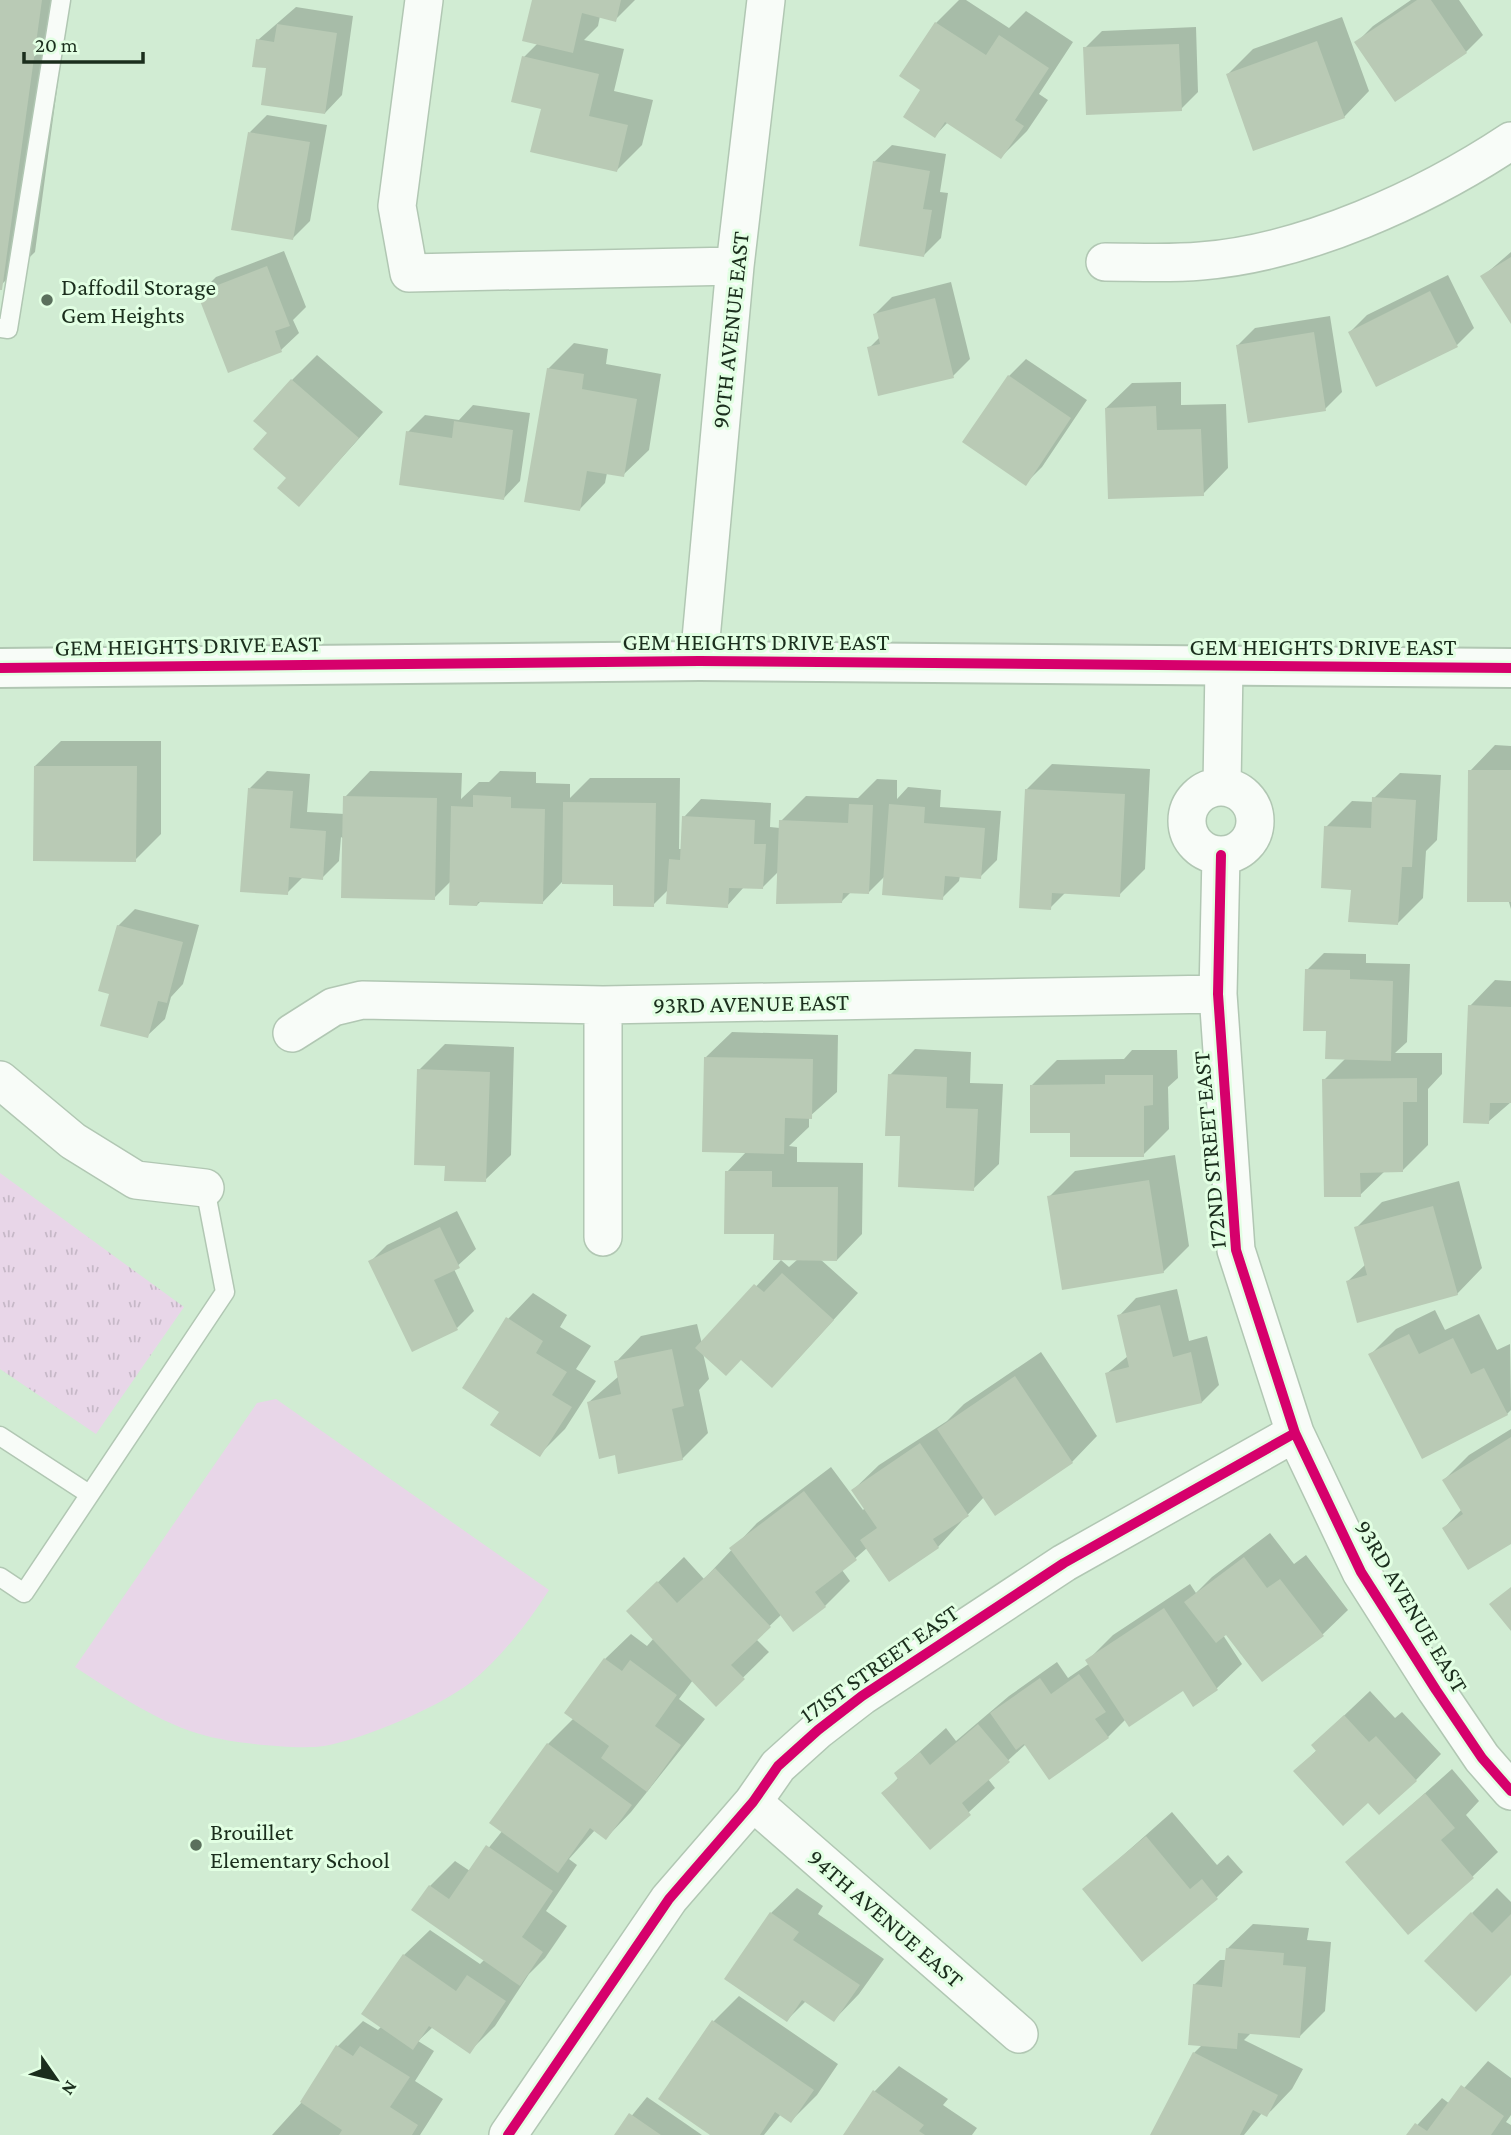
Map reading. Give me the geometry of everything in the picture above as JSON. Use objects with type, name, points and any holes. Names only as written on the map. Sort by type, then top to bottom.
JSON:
[{"type":"street","points":[[424,0],[397,206],[409,273],[735,266]]},
{"type":"street","name":"90TH AVENUE EAST","points":[[699,661],[735,266],[766,0]]},
{"type":"street","points":[[1105,262],[1202,261],[1284,245],[1369,218],[1458,175],[1511,141]]},
{"type":"street","name":"GEM HEIGHTS DRIVE EAST","points":[[0,668],[699,661],[1511,667]]},
{"type":"street","points":[[1222,787],[1224,666]]},
{"type":"street","points":[[1222,787],[1235,790],[1246,798],[1253,809],[1255,822],[1253,835],[1245,846],[1233,853],[1221,855],[1207,852],[1196,845],[1187,821],[1198,797],[1209,790],[1222,787]]},
{"type":"street","name":"172ND STREET EAST","points":[[1221,855],[1218,994],[1236,1250],[1294,1433]]},
{"type":"street","name":"93RD AVENUE EAST","points":[[292,1033],[333,1007],[362,1000],[603,1005],[1218,994]]},
{"type":"street","points":[[603,1005],[603,1237]]},
{"type":"street","points":[[0,1080],[73,1141],[136,1180],[205,1188]]},
{"type":"street","name":"93RD AVENUE EAST","points":[[1294,1433],[1362,1572],[1482,1758],[1511,1791]]},
{"type":"street","name":"171ST STREET EAST","points":[[508,2135],[669,1899],[753,1802],[778,1766],[818,1730],[862,1696],[1065,1563],[1294,1433]]},
{"type":"street","name":"94TH AVENUE EAST","points":[[753,1802],[1018,2034]]},
{"type":"lane","points":[[0,328],[8,329],[61,0]]},
{"type":"lane","points":[[0,1577],[24,1592],[225,1292],[205,1188]]},
{"type":"lane","points":[[0,1436],[89,1493]]},
{"type":"green space","points":[[0,1173],[184,1307],[96,1434],[0,1369]]},
{"type":"green space","points":[[276,1399],[549,1590],[492,1663],[456,1693],[400,1721],[359,1737],[324,1746],[248,1743],[189,1731],[138,1707],[75,1667],[257,1403]]},
{"type":"building","points":[[0,0],[42,0],[2,290],[0,290]]},
{"type":"building","points":[[532,0],[621,0],[616,22],[582,13],[573,53],[522,41]]},
{"type":"building","points":[[1417,0],[1431,0],[1467,53],[1395,102],[1354,42]]},
{"type":"building","points":[[935,22],[986,55],[999,35],[1049,68],[1015,120],[1024,126],[1001,159],[945,122],[935,138],[903,117],[920,90],[899,76]]},
{"type":"building","points":[[277,24],[337,33],[325,114],[261,105],[266,68],[252,67],[256,39],[274,42]]},
{"type":"building","points":[[1317,41],[1345,118],[1253,151],[1226,74]]},
{"type":"building","points":[[1179,44],[1182,111],[1086,115],[1083,47]]},
{"type":"building","points":[[522,56],[599,74],[589,116],[628,125],[617,172],[530,152],[541,109],[511,102]]},
{"type":"building","points":[[248,132],[310,142],[293,240],[231,230]]},
{"type":"building","points":[[873,161],[930,171],[923,209],[932,210],[924,257],[859,246]]},
{"type":"building","points":[[1511,257],[1511,324],[1480,276]]},
{"type":"building","points":[[267,266],[290,326],[275,331],[282,352],[228,373],[197,293]]},
{"type":"building","points":[[1430,291],[1458,347],[1376,387],[1348,332]]},
{"type":"building","points":[[935,298],[954,378],[878,396],[867,347],[880,344],[873,314]]},
{"type":"building","points":[[1314,332],[1326,411],[1248,423],[1236,345]]},
{"type":"building","points":[[547,368],[584,374],[582,389],[637,399],[624,477],[587,471],[580,511],[524,502]]},
{"type":"building","points":[[1008,375],[1071,418],[1026,486],[962,442]]},
{"type":"building","points":[[291,379],[359,438],[299,507],[277,488],[286,478],[253,449],[267,433],[253,421]]},
{"type":"building","points":[[1156,406],[1157,430],[1201,429],[1204,496],[1108,499],[1105,408]]},
{"type":"building","points":[[454,421],[513,430],[504,500],[399,485],[406,431],[452,438]]},
{"type":"building","points":[[34,766],[137,766],[136,862],[33,861]]},
{"type":"building","points":[[1468,770],[1511,770],[1511,902],[1467,902]]},
{"type":"building","points":[[248,788],[293,791],[290,828],[326,831],[323,880],[289,877],[288,895],[240,892]]},
{"type":"building","points":[[1025,789],[1125,794],[1120,897],[1052,893],[1051,910],[1019,908]]},
{"type":"building","points":[[473,795],[511,797],[511,808],[545,809],[543,904],[478,902],[477,906],[449,905],[451,806],[473,807]]},
{"type":"building","points":[[343,796],[437,798],[435,900],[341,898]]},
{"type":"building","points":[[1372,797],[1416,800],[1412,867],[1402,867],[1398,925],[1348,922],[1351,890],[1321,888],[1324,826],[1371,828]]},
{"type":"building","points":[[563,802],[656,803],[654,907],[613,906],[613,885],[562,884]]},
{"type":"building","points":[[849,804],[873,805],[869,894],[843,893],[842,903],[776,904],[779,820],[848,823]]},
{"type":"building","points":[[889,804],[925,807],[924,823],[985,828],[981,879],[945,876],[943,900],[882,895]]},
{"type":"building","points":[[682,816],[755,820],[754,844],[766,844],[763,889],[729,888],[728,908],[666,904],[669,859],[680,860]]},
{"type":"building","points":[[117,925],[183,942],[167,1003],[158,1001],[148,1038],[100,1026],[109,994],[98,991]]},
{"type":"building","points":[[1305,969],[1350,970],[1350,979],[1393,981],[1391,1061],[1325,1059],[1326,1031],[1303,1031]]},
{"type":"building","points":[[1468,1005],[1511,1007],[1511,1103],[1490,1103],[1489,1124],[1463,1123]]},
{"type":"building","points":[[704,1057],[813,1059],[812,1119],[785,1118],[784,1154],[702,1152]]},
{"type":"building","points":[[417,1069],[490,1072],[486,1182],[444,1181],[445,1166],[414,1165]]},
{"type":"building","points":[[888,1074],[947,1077],[946,1108],[978,1109],[974,1191],[898,1187],[900,1136],[885,1136]]},
{"type":"building","points":[[1105,1075],[1153,1075],[1153,1105],[1144,1106],[1144,1157],[1070,1157],[1070,1133],[1030,1133],[1030,1085],[1105,1084]]},
{"type":"building","points":[[1417,1078],[1417,1102],[1403,1102],[1403,1172],[1360,1173],[1361,1197],[1324,1197],[1322,1079]]},
{"type":"building","points":[[725,1171],[772,1171],[772,1187],[838,1187],[837,1261],[773,1260],[774,1234],[724,1234]]},
{"type":"building","points":[[1149,1180],[1164,1273],[1062,1290],[1047,1196]]},
{"type":"building","points":[[1433,1206],[1458,1295],[1357,1323],[1346,1281],[1367,1275],[1354,1227]]},
{"type":"building","points":[[440,1227],[460,1268],[434,1280],[458,1330],[412,1352],[368,1261]]},
{"type":"building","points":[[782,1273],[834,1320],[772,1388],[741,1360],[726,1376],[695,1348],[754,1284],[764,1292]]},
{"type":"building","points":[[1160,1305],[1173,1357],[1191,1352],[1202,1403],[1116,1423],[1105,1373],[1129,1367],[1117,1315]]},
{"type":"building","points":[[506,1317],[543,1341],[536,1353],[567,1372],[552,1395],[572,1407],[540,1457],[490,1425],[499,1412],[462,1388]]},
{"type":"building","points":[[1409,1334],[1419,1354],[1453,1338],[1471,1374],[1484,1368],[1508,1415],[1422,1459],[1368,1354]]},
{"type":"building","points":[[672,1349],[684,1406],[672,1409],[683,1460],[618,1474],[615,1455],[599,1459],[587,1402],[621,1394],[614,1361]]},
{"type":"building","points":[[1015,1376],[1073,1463],[995,1516],[937,1429]]},
{"type":"building","points":[[1511,1437],[1511,1544],[1468,1570],[1442,1528],[1463,1514],[1442,1480]]},
{"type":"building","points":[[920,1443],[969,1516],[933,1539],[939,1548],[889,1582],[860,1540],[877,1528],[851,1490]]},
{"type":"building","points":[[804,1491],[857,1560],[815,1592],[826,1607],[793,1632],[729,1548]]},
{"type":"building","points":[[1244,1557],[1267,1588],[1280,1579],[1324,1636],[1262,1682],[1226,1635],[1216,1643],[1184,1602]]},
{"type":"building","points":[[715,1568],[771,1627],[731,1665],[745,1679],[716,1707],[626,1611],[657,1581],[677,1603]]},
{"type":"building","points":[[1511,1587],[1511,1631],[1489,1604]]},
{"type":"building","points":[[1164,1608],[1218,1690],[1193,1707],[1183,1691],[1129,1727],[1085,1660]]},
{"type":"building","points":[[604,1658],[622,1671],[630,1660],[677,1695],[655,1726],[681,1745],[647,1792],[601,1758],[609,1746],[564,1713]]},
{"type":"building","points":[[1079,1674],[1106,1712],[1095,1719],[1109,1738],[1049,1780],[1024,1744],[1016,1750],[990,1713],[1040,1678],[1051,1694]]},
{"type":"building","points":[[1344,1715],[1369,1742],[1376,1736],[1417,1781],[1379,1815],[1368,1803],[1343,1826],[1293,1771],[1316,1751],[1311,1745]]},
{"type":"building","points":[[978,1724],[1010,1762],[962,1803],[971,1815],[930,1850],[881,1793],[898,1779],[894,1773],[920,1752],[930,1765]]},
{"type":"building","points":[[547,1743],[632,1805],[606,1840],[590,1828],[558,1873],[489,1823]]},
{"type":"building","points":[[1425,1793],[1455,1828],[1441,1840],[1474,1878],[1408,1935],[1345,1862]]},
{"type":"building","points":[[1146,1836],[1190,1889],[1202,1879],[1218,1899],[1142,1962],[1082,1889]]},
{"type":"building","points":[[486,1845],[553,1891],[522,1937],[543,1952],[520,1986],[411,1910],[429,1885],[449,1899]]},
{"type":"building","points":[[770,1912],[799,1932],[793,1940],[860,1985],[834,2022],[802,2000],[787,2022],[724,1979]]},
{"type":"building","points":[[1471,1912],[1492,1933],[1511,1914],[1511,1975],[1476,2012],[1424,1961]]},
{"type":"building","points":[[1226,1948],[1284,1953],[1283,1965],[1306,1967],[1300,2038],[1238,2033],[1237,2049],[1188,2045],[1193,1984],[1222,1987]]},
{"type":"building","points":[[403,1954],[456,1991],[467,1975],[506,2001],[470,2054],[429,2026],[413,2050],[361,2014]]},
{"type":"building","points":[[712,2020],[814,2090],[791,2123],[775,2112],[760,2135],[710,2135],[658,2099]]},
{"type":"building","points":[[336,2045],[353,2056],[360,2046],[410,2077],[390,2107],[418,2125],[412,2135],[339,2135],[342,2130],[300,2102]]},
{"type":"building","points":[[1193,2052],[1278,2095],[1267,2117],[1253,2110],[1240,2135],[1150,2135]]},
{"type":"building","points":[[1461,2085],[1504,2116],[1491,2135],[1406,2135],[1415,2123],[1427,2131]]},
{"type":"building","points":[[873,2090],[924,2125],[919,2131],[925,2135],[843,2135]]},
{"type":"building","points":[[629,2113],[661,2135],[614,2135]]},
{"type":"cycle path","points":[[0,668],[699,661],[1511,668]]},
{"type":"cycle path","points":[[1221,855],[1218,994],[1236,1250],[1295,1433],[1361,1572],[1482,1758],[1511,1791]]},
{"type":"cycle path","points":[[508,2135],[669,1899],[753,1802],[778,1766],[818,1730],[862,1696],[1064,1563],[1295,1433]]},
{"type":"place","name":"Daffodil Storage Gem Heights","points":[[47,300]]},
{"type":"place","name":"Brouillet Elementary School","points":[[196,1845]]}]
